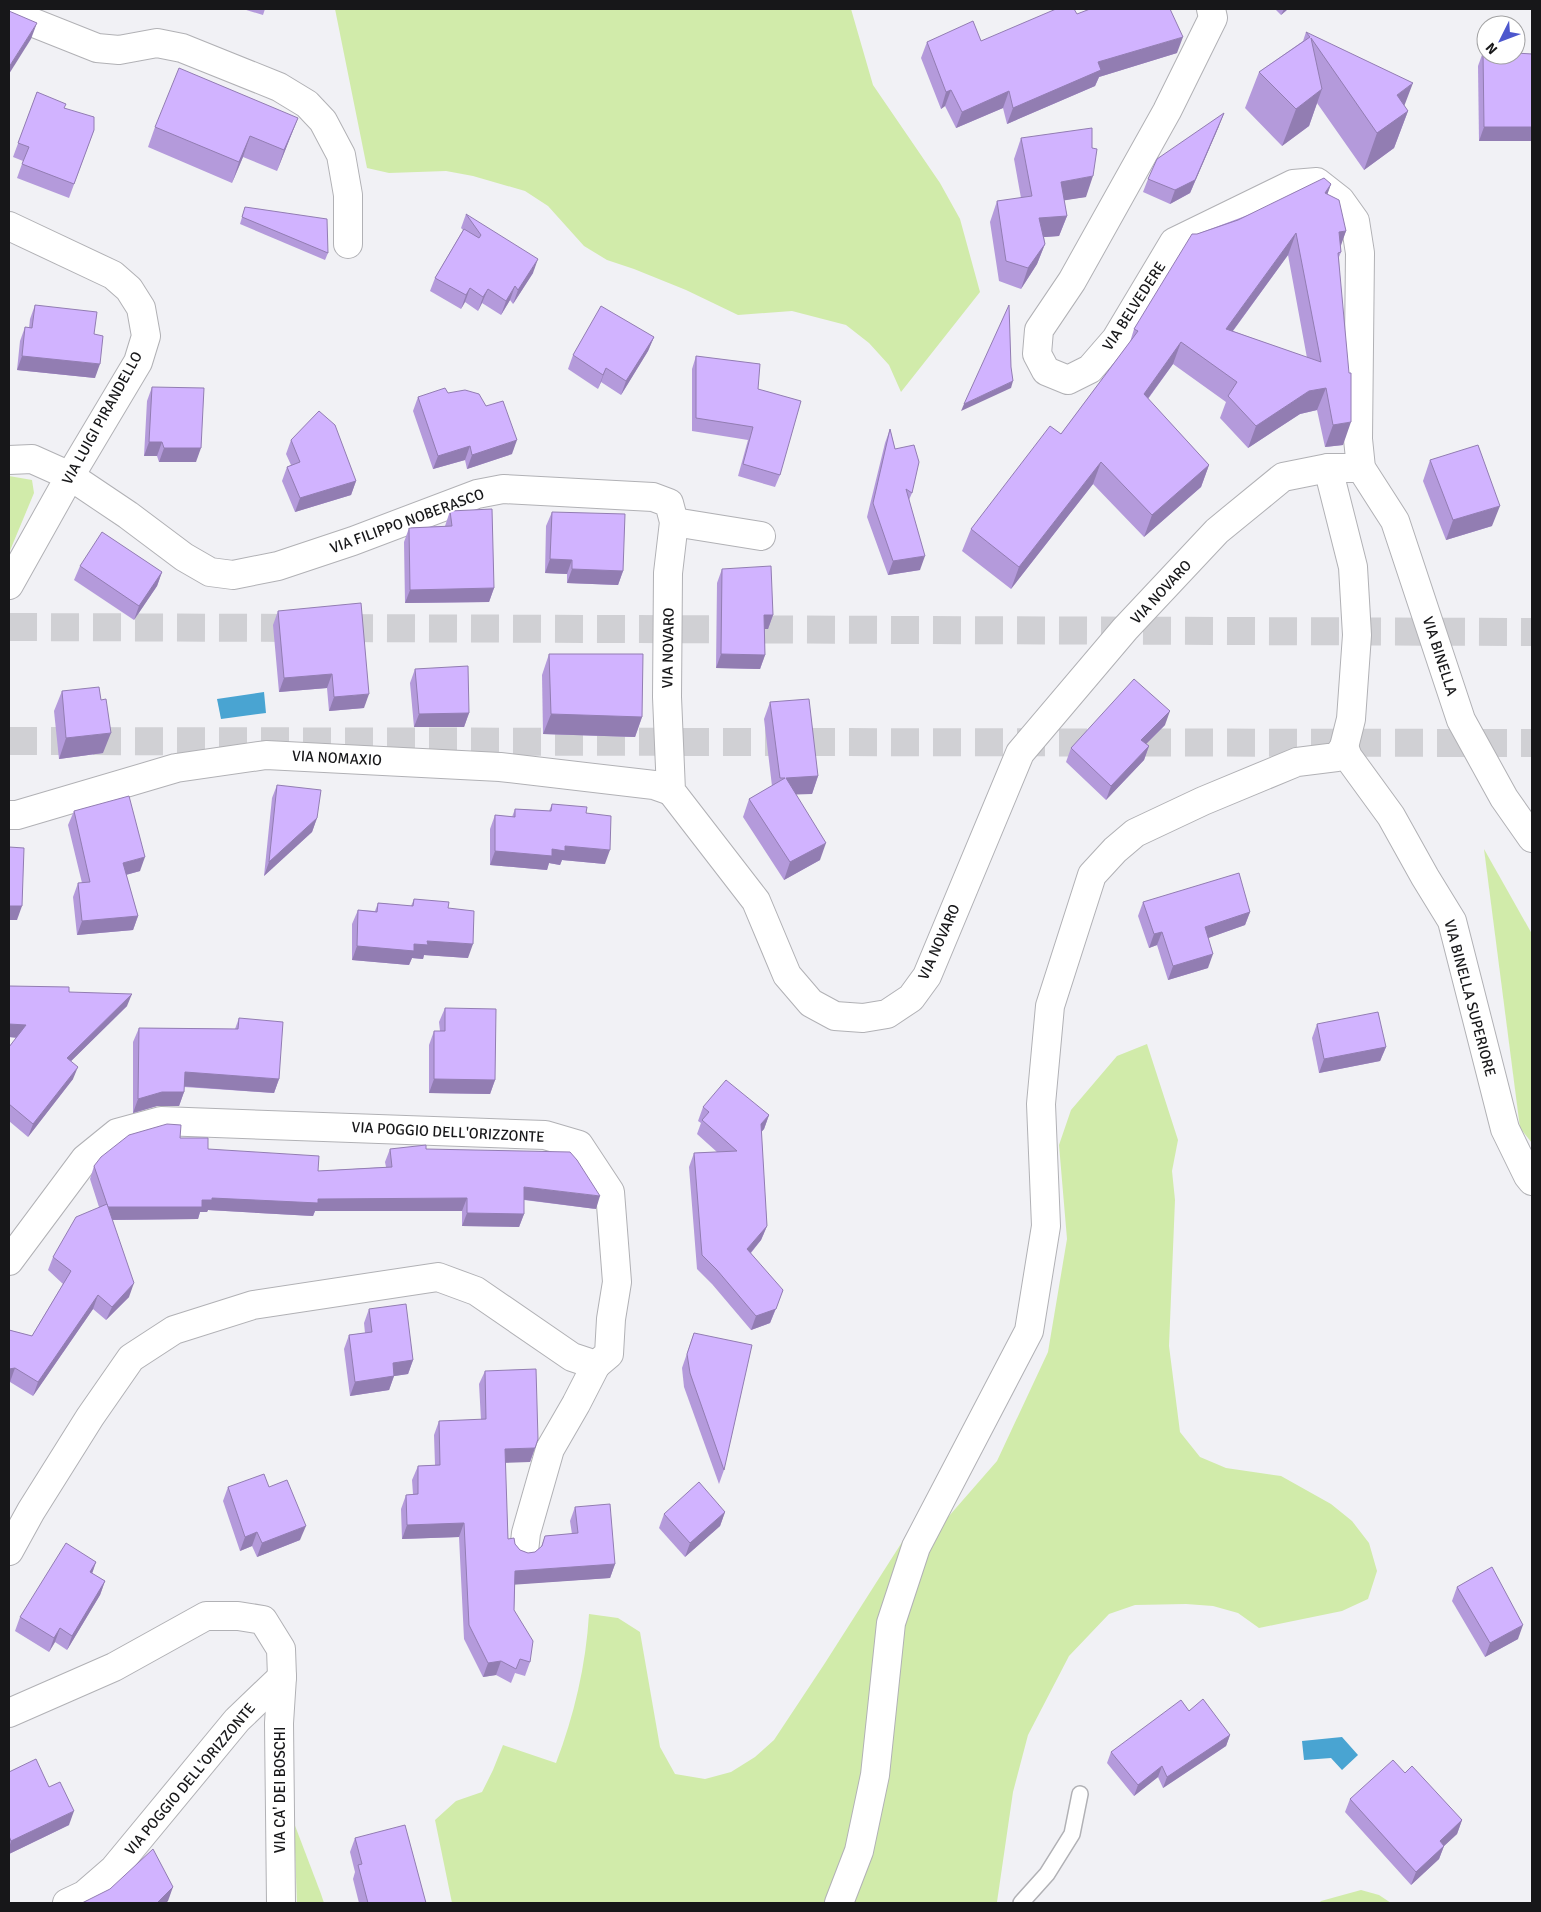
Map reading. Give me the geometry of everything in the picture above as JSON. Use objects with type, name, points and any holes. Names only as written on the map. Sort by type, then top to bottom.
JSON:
[{"type":"street","name":"VIA BELVEDERE","points":[[1211,9],[1213,18],[1167,111],[1072,282],[1039,330],[1037,354],[1046,371],[1068,380],[1090,369],[1116,339],[1174,242],[1293,184],[1317,182],[1340,200],[1355,221],[1360,253],[1358,439],[1361,468]]},
{"type":"street","points":[[9,13],[97,48],[118,50],[156,43],[182,48],[279,87],[307,104],[323,121],[341,155],[348,196],[348,244]]},
{"type":"street","name":"VIA LUIGI PIRANDELLO","points":[[9,226],[113,275],[129,289],[141,308],[146,336],[138,362],[70,476],[9,585]]},
{"type":"street","points":[[9,460],[32,459],[70,476]]},
{"type":"street","name":"VIA NOVARO","points":[[674,522],[668,573],[667,697],[671,791],[756,901],[787,976],[811,1003],[835,1016],[862,1018],[887,1014],[911,998],[927,976],[1020,753],[1125,629],[1217,531],[1283,477],[1328,468],[1361,468]]},
{"type":"street","points":[[839,1903],[859,1851],[875,1775],[891,1623],[916,1547],[1029,1331],[1046,1226],[1041,1104],[1050,1006],[1092,875],[1115,850],[1136,833],[1203,801],[1296,762],[1337,757],[1344,747],[1351,719],[1357,635],[1353,567],[1328,468]]},
{"type":"street","name":"VIA BINELLA","points":[[1361,468],[1395,521],[1461,720],[1504,798],[1532,838]]},
{"type":"street","name":"VIA FILIPPO NOBERASCO","points":[[70,476],[184,557],[210,572],[233,575],[278,566],[352,541],[477,494],[503,489],[653,497],[669,504],[674,522]]},
{"type":"street","points":[[674,522],[761,536]]},
{"type":"street","name":"VIA BINELLA SUPERIORE","points":[[1344,747],[1348,757],[1391,816],[1425,878],[1452,921],[1504,1128],[1532,1181]]},
{"type":"street","name":"VIA NOMAXIO","points":[[9,815],[17,815],[176,768],[266,754],[500,767],[654,785],[671,791]]},
{"type":"street","name":"VIA POGGIO DELL'ORIZZONTE","points":[[9,1261],[85,1159],[117,1133],[161,1121],[545,1135],[579,1145],[610,1192],[617,1282],[611,1319],[609,1354],[596,1364],[550,1449],[526,1533],[524,1551]]},
{"type":"street","points":[[9,1551],[31,1511],[90,1417],[131,1358],[174,1330],[253,1305],[438,1277],[476,1291],[572,1357],[596,1364]]},
{"type":"street","points":[[9,1713],[114,1667],[206,1616],[238,1616],[263,1620],[281,1649],[282,1677]]},
{"type":"street","name":"VIA POGGIO DELL'ORIZZONTE","points":[[67,1903],[84,1895],[114,1869],[236,1720],[282,1677]]},
{"type":"street","name":"VIA CA' DEI BOSCHI","points":[[281,1903],[279,1723],[282,1677]]},
{"type":"lane","points":[[1021,1903],[1048,1874],[1072,1834],[1080,1794]]},
{"type":"green space","points":[[335,9],[851,9],[873,85],[940,183],[960,219],[980,292],[901,392],[889,365],[869,343],[846,325],[792,311],[738,315],[686,290],[607,260],[584,246],[548,206],[525,191],[473,176],[446,171],[389,173],[367,168]]},
{"type":"green space","points":[[9,476],[32,480],[34,493],[9,553]]},
{"type":"green space","points":[[1484,849],[1532,934],[1532,1143],[1520,1128]]},
{"type":"green space","points":[[1147,1044],[1178,1140],[1172,1171],[1175,1200],[1169,1346],[1180,1432],[1200,1457],[1226,1468],[1281,1476],[1331,1504],[1352,1521],[1369,1543],[1377,1571],[1368,1599],[1342,1611],[1259,1628],[1238,1613],[1213,1606],[1186,1604],[1135,1605],[1109,1614],[1069,1656],[1028,1735],[1013,1792],[997,1902],[995,1903],[452,1903],[435,1820],[456,1801],[482,1792],[503,1745],[556,1763],[578,1690],[589,1614],[618,1618],[640,1632],[660,1747],[675,1774],[705,1779],[731,1772],[755,1757],[774,1740],[904,1539],[924,1521],[949,1516],[997,1461],[1048,1352],[1067,1239],[1059,1145],[1071,1110],[1117,1056]]},
{"type":"green space","points":[[294,1823],[321,1894],[324,1903],[297,1903]]},
{"type":"green space","points":[[1361,1890],[1379,1895],[1391,1903],[1319,1903],[1321,1901]]},
{"type":"water","points":[[264,692],[266,713],[221,719],[217,699]]},
{"type":"water","points":[[1342,1737],[1358,1755],[1342,1770],[1331,1758],[1304,1760],[1302,1741]]},
{"type":"building","points":[[1056,9],[1074,9],[1077,14],[1090,9],[1170,9],[1183,37],[1098,62],[1101,70],[1013,108],[1009,91],[962,112],[951,90],[946,92],[927,42],[973,21],[981,41]]},
{"type":"building","points":[[9,11],[37,23],[9,67]]},
{"type":"building","points":[[1306,32],[1413,83],[1397,95],[1408,111],[1377,133],[1311,38],[1322,89],[1296,109],[1259,72],[1310,37]]},
{"type":"building","points":[[1526,54],[1532,54],[1532,127],[1484,127],[1483,65],[1526,65]]},
{"type":"building","points":[[179,68],[298,118],[284,150],[250,136],[239,162],[155,127]]},
{"type":"building","points":[[37,92],[66,104],[64,108],[94,117],[94,130],[74,184],[22,164],[29,147],[18,143]]},
{"type":"building","points":[[1224,113],[1195,180],[1175,190],[1148,179],[1157,159]]},
{"type":"building","points":[[1092,128],[1092,148],[1097,149],[1093,176],[1061,182],[1067,216],[1039,218],[1045,244],[1028,268],[1006,261],[997,201],[1032,196],[1021,138]]},
{"type":"building","points":[[1324,178],[1331,184],[1325,193],[1339,200],[1346,231],[1339,232],[1341,252],[1338,253],[1349,373],[1351,373],[1351,422],[1333,425],[1326,388],[1309,391],[1256,426],[1228,396],[1237,382],[1181,342],[1144,394],[1209,465],[1152,515],[1101,462],[1019,567],[971,529],[1050,426],[1061,434],[1138,331],[1134,329],[1192,234],[1238,220]],"holes":[[[1296,233],[1321,362],[1226,329]]]},
{"type":"building","points":[[245,207],[327,219],[328,253],[242,217]]},
{"type":"building","points":[[466,214],[538,259],[518,290],[515,286],[506,301],[488,289],[483,297],[470,288],[466,295],[435,278],[464,229],[479,238],[481,235]]},
{"type":"building","points":[[35,305],[97,312],[94,334],[103,336],[100,364],[22,356],[25,327],[32,328]]},
{"type":"building","points":[[1009,305],[1013,381],[964,404]]},
{"type":"building","points":[[601,306],[654,337],[626,381],[606,368],[603,375],[573,355]]},
{"type":"building","points":[[696,356],[760,364],[758,389],[801,401],[780,475],[743,464],[753,427],[696,418]]},
{"type":"building","points":[[152,387],[204,388],[201,448],[164,448],[162,442],[149,442]]},
{"type":"building","points":[[445,388],[448,393],[465,390],[479,394],[486,406],[503,401],[517,440],[472,455],[470,446],[438,456],[418,397]]},
{"type":"building","points":[[319,411],[335,425],[356,481],[300,498],[287,467],[300,462],[291,440]]},
{"type":"building","points":[[890,429],[895,449],[914,445],[919,462],[912,493],[906,489],[925,556],[893,561],[873,503]]},
{"type":"building","points":[[1478,445],[1500,506],[1453,520],[1430,460]]},
{"type":"building","points":[[492,509],[494,588],[410,590],[409,528],[452,526],[450,511]]},
{"type":"building","points":[[552,512],[625,514],[623,571],[572,569],[572,560],[550,559]]},
{"type":"building","points":[[102,532],[162,572],[139,606],[80,566]]},
{"type":"building","points":[[771,566],[773,615],[764,615],[765,655],[721,654],[722,569]]},
{"type":"building","points":[[361,603],[369,694],[334,697],[332,674],[284,678],[278,611]]},
{"type":"building","points":[[549,654],[643,654],[642,717],[551,714]]},
{"type":"building","points":[[468,666],[469,713],[419,714],[415,669]]},
{"type":"building","points":[[1134,679],[1170,711],[1141,740],[1149,746],[1111,786],[1071,748]]},
{"type":"building","points":[[99,687],[101,700],[106,699],[111,733],[66,738],[62,691]]},
{"type":"building","points":[[809,699],[818,776],[786,778],[826,843],[790,862],[749,799],[785,778],[780,778],[770,702]]},
{"type":"building","points":[[277,785],[321,790],[317,818],[269,862]]},
{"type":"building","points":[[129,796],[145,857],[123,863],[138,916],[82,921],[78,883],[90,882],[74,811]]},
{"type":"building","points":[[552,804],[587,807],[586,813],[611,816],[610,850],[565,846],[565,851],[552,849],[552,856],[495,851],[495,815],[515,817],[515,809],[551,811]]},
{"type":"building","points":[[9,847],[24,848],[22,906],[9,906]]},
{"type":"building","points":[[1239,873],[1250,912],[1205,927],[1213,954],[1173,966],[1162,932],[1154,934],[1143,902]]},
{"type":"building","points":[[414,899],[449,902],[448,908],[474,911],[473,944],[427,941],[428,945],[414,944],[414,951],[357,946],[358,910],[377,912],[378,903],[413,906]]},
{"type":"building","points":[[9,986],[69,987],[69,992],[132,994],[67,1058],[78,1067],[33,1124],[9,1104],[9,1047],[26,1025],[9,1024]]},
{"type":"building","points":[[445,1008],[496,1009],[495,1080],[434,1079],[434,1031],[445,1031]]},
{"type":"building","points":[[1378,1012],[1386,1047],[1324,1059],[1317,1024]]},
{"type":"building","points":[[239,1018],[283,1022],[279,1079],[185,1072],[184,1092],[162,1092],[138,1099],[139,1028],[238,1029]]},
{"type":"building","points":[[726,1080],[769,1115],[761,1124],[767,1226],[747,1249],[783,1290],[776,1309],[756,1316],[702,1255],[694,1153],[737,1151],[702,1120],[709,1112],[703,1107]]},
{"type":"building","points":[[167,1124],[181,1125],[180,1138],[208,1138],[208,1149],[319,1156],[318,1171],[392,1167],[390,1149],[426,1145],[426,1149],[570,1152],[600,1196],[524,1187],[524,1214],[467,1213],[467,1198],[318,1199],[318,1203],[212,1198],[212,1200],[202,1200],[202,1207],[108,1207],[94,1166],[101,1157],[129,1135]]},
{"type":"building","points":[[107,1204],[134,1283],[112,1307],[98,1295],[38,1382],[15,1368],[9,1369],[9,1330],[32,1336],[71,1271],[53,1257],[76,1217]]},
{"type":"building","points":[[406,1304],[413,1360],[393,1363],[394,1376],[355,1382],[349,1335],[372,1332],[369,1309]]},
{"type":"building","points":[[694,1333],[752,1345],[724,1470],[690,1373],[687,1354]]},
{"type":"building","points":[[536,1369],[538,1439],[535,1448],[505,1449],[508,1539],[514,1538],[515,1544],[520,1550],[528,1553],[535,1552],[542,1546],[545,1536],[578,1533],[575,1507],[610,1504],[615,1564],[515,1571],[514,1610],[533,1641],[530,1662],[520,1659],[516,1669],[501,1661],[488,1663],[469,1625],[464,1523],[407,1525],[406,1495],[418,1494],[418,1466],[440,1465],[439,1421],[486,1419],[485,1371]]},
{"type":"building","points":[[264,1474],[269,1487],[287,1480],[306,1526],[262,1543],[257,1532],[245,1537],[228,1487]]},
{"type":"building","points":[[699,1482],[725,1512],[690,1543],[664,1514]]},
{"type":"building","points":[[66,1543],[96,1562],[90,1572],[105,1581],[72,1636],[60,1628],[54,1638],[20,1617]]},
{"type":"building","points":[[1492,1567],[1523,1625],[1490,1643],[1457,1587]]},
{"type":"building","points":[[1203,1699],[1230,1735],[1167,1777],[1162,1766],[1138,1785],[1111,1752],[1181,1700],[1189,1711]]},
{"type":"building","points":[[36,1759],[49,1787],[60,1782],[74,1811],[11,1841],[9,1836],[9,1772]]},
{"type":"building","points":[[1393,1760],[1405,1773],[1412,1766],[1462,1820],[1440,1841],[1444,1846],[1416,1872],[1350,1799]]},
{"type":"building","points":[[405,1825],[426,1903],[368,1903],[358,1865],[362,1864],[355,1838]]},
{"type":"building","points":[[153,1849],[173,1887],[157,1903],[82,1903],[110,1889]]},
{"type":"tunnel","points":[[9,627],[1532,632]]},
{"type":"tunnel","points":[[9,741],[1532,743]]}]
